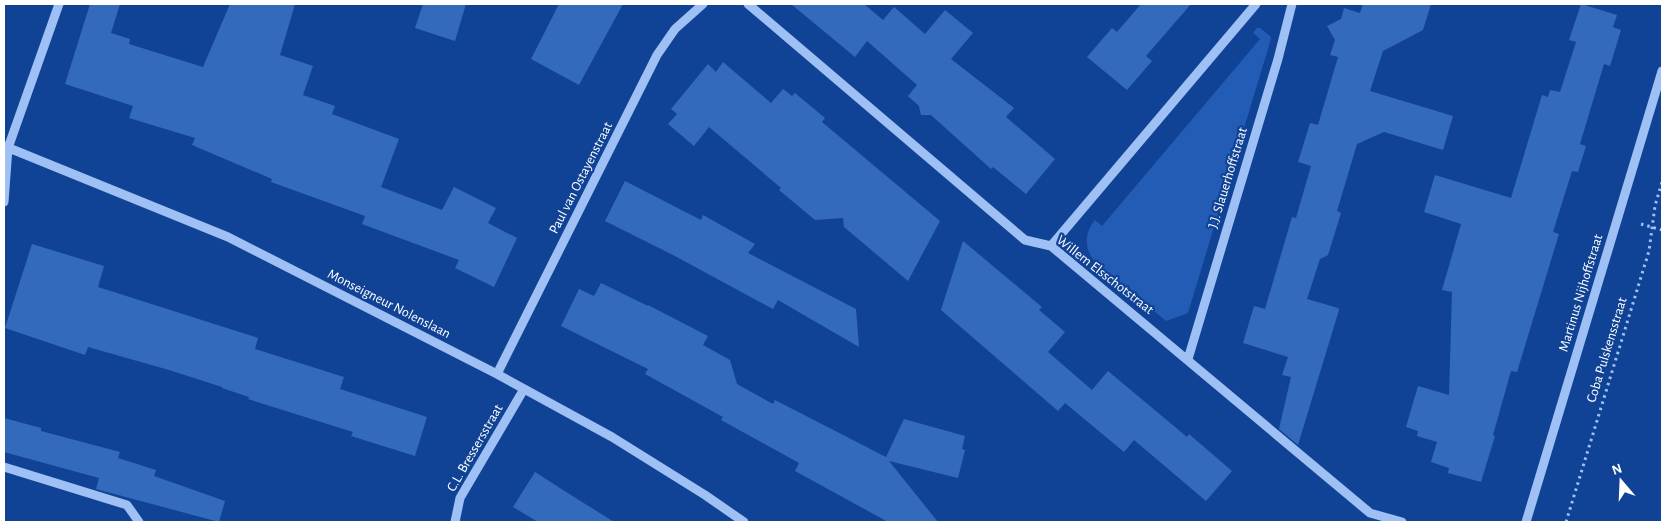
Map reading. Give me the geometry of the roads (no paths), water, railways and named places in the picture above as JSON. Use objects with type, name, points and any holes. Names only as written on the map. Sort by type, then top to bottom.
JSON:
[{"type":"street","points":[[4,202],[6,147],[59,4]]},
{"type":"street","name":"Paul van Ostayenstraat","points":[[497,374],[657,55],[675,29],[703,4]]},
{"type":"street","name":"Willem Elsschotstraat","points":[[748,4],[1025,240],[1051,246],[1370,513],[1402,522]]},
{"type":"street","points":[[1051,246],[1256,4]]},
{"type":"street","name":"J.J. Slauerhoffstraat","points":[[1188,359],[1278,59],[1292,4]]},
{"type":"street","name":"Martinus Nijhoffstraat","points":[[1526,522],[1662,71]]},
{"type":"street","name":"Monseigneur Nolenslaan","points":[[6,147],[228,236],[497,374],[612,437],[705,494],[744,522]]},
{"type":"street","name":"C.L. Bressersstraat","points":[[455,522],[460,498],[524,389]]},
{"type":"street","points":[[4,466],[127,504],[139,522]]}]
